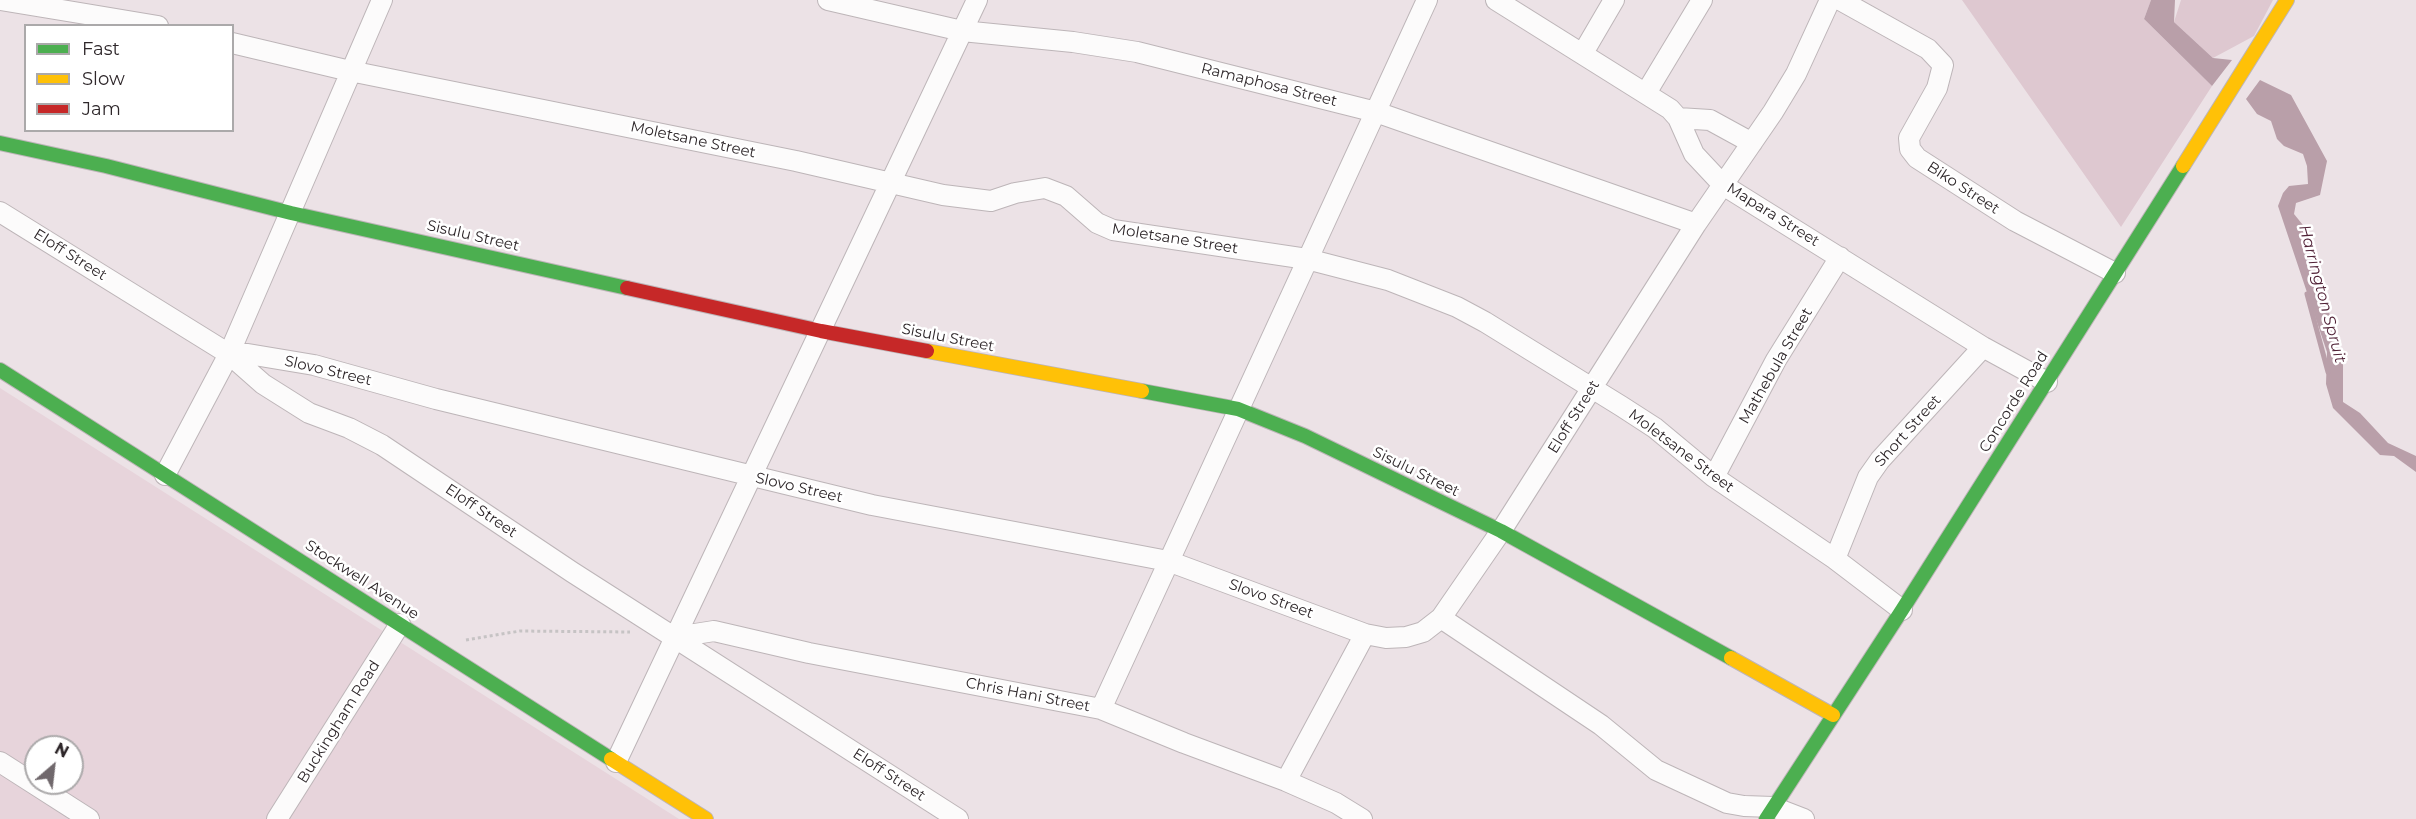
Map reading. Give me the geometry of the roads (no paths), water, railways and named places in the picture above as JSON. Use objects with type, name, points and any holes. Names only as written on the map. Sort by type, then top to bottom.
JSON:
[{"type":"street","points":[[2,0],[146,24]]},
{"type":"street","points":[[165,475],[230,354],[382,0]]},
{"type":"street","name":"Ramaphosa Street","points":[[828,0],[962,31],[1073,42],[1137,52],[1377,112],[1696,224]]},
{"type":"street","points":[[616,762],[753,478],[977,0]]},
{"type":"street","points":[[1101,709],[1427,0]]},
{"type":"street","name":"Mapara Street","points":[[1496,0],[1518,6],[1646,93],[1678,118],[1694,154],[1723,185],[1983,347],[2047,382]]},
{"type":"street","points":[[1584,53],[1614,0]]},
{"type":"street","points":[[1646,93],[1702,0]]},
{"type":"street","name":"Eloff Street","points":[[1365,634],[1386,638],[1406,637],[1424,632],[1441,618],[1501,531],[1696,224],[1796,74],[1830,0]]},
{"type":"street","name":"Biko Street","points":[[1840,0],[1928,49],[1942,65],[1937,88],[1909,138],[1910,149],[1917,158],[2015,221],[2115,273]]},
{"type":"street","name":"Concorde Road","points":[[1769,813],[1902,610],[2287,0]]},
{"type":"street","name":"Moletsane Street","points":[[234,43],[943,195],[991,201],[1015,193],[1045,188],[1066,196],[1097,223],[1113,230],[1307,260],[1388,280],[1457,307],[1655,428],[1714,477],[1835,559],[1902,610]]},
{"type":"street","points":[[1678,118],[1710,120],[1752,143]]},
{"type":"street","name":"Sisulu Street","points":[[0,143],[291,213],[821,331],[1238,409],[1305,436],[1501,531],[1833,715]]},
{"type":"street","name":"Eloff Street","points":[[0,212],[230,354],[276,393],[316,417],[349,428],[382,445],[572,572],[958,819]]},
{"type":"street","name":"Mathebula Street","points":[[1714,477],[1776,360],[1840,257]]},
{"type":"street","name":"Short Street","points":[[1835,559],[1868,477],[1983,347]]},
{"type":"street","name":"Slovo Street","points":[[230,354],[248,354],[320,366],[436,399],[753,478],[872,505],[1168,561],[1365,634]]},
{"type":"street","name":"Stockwell Avenue","points":[[0,370],[706,819]]},
{"type":"street","points":[[1441,618],[1601,725],[1656,770],[1728,803],[1804,819]]},
{"type":"street","name":"Buckingham Road","points":[[277,819],[400,624]]},
{"type":"street","name":"Chris Hani Street","points":[[676,637],[714,631],[809,653],[1101,709],[1286,781],[1331,811],[1362,819]]},
{"type":"street","points":[[1286,781],[1365,634]]},
{"type":"street","points":[[0,762],[89,819]]},
{"type":"water","points":[[2151,0],[2175,0],[2174,22],[2213,58],[2232,60],[2212,86],[2144,19]]},
{"type":"water","points":[[2260,80],[2291,95],[2327,161],[2320,195],[2296,203],[2294,214],[2307,230],[2343,364],[2343,402],[2360,413],[2388,443],[2416,456],[2416,472],[2394,456],[2380,455],[2333,408],[2326,384],[2327,352],[2278,206],[2283,193],[2289,186],[2308,184],[2307,166],[2303,154],[2284,146],[2277,139],[2271,121],[2257,114],[2246,99]]},
{"type":"waterway","name":"Harrington Spruit","points":[[2307,294],[2328,372]]}]
